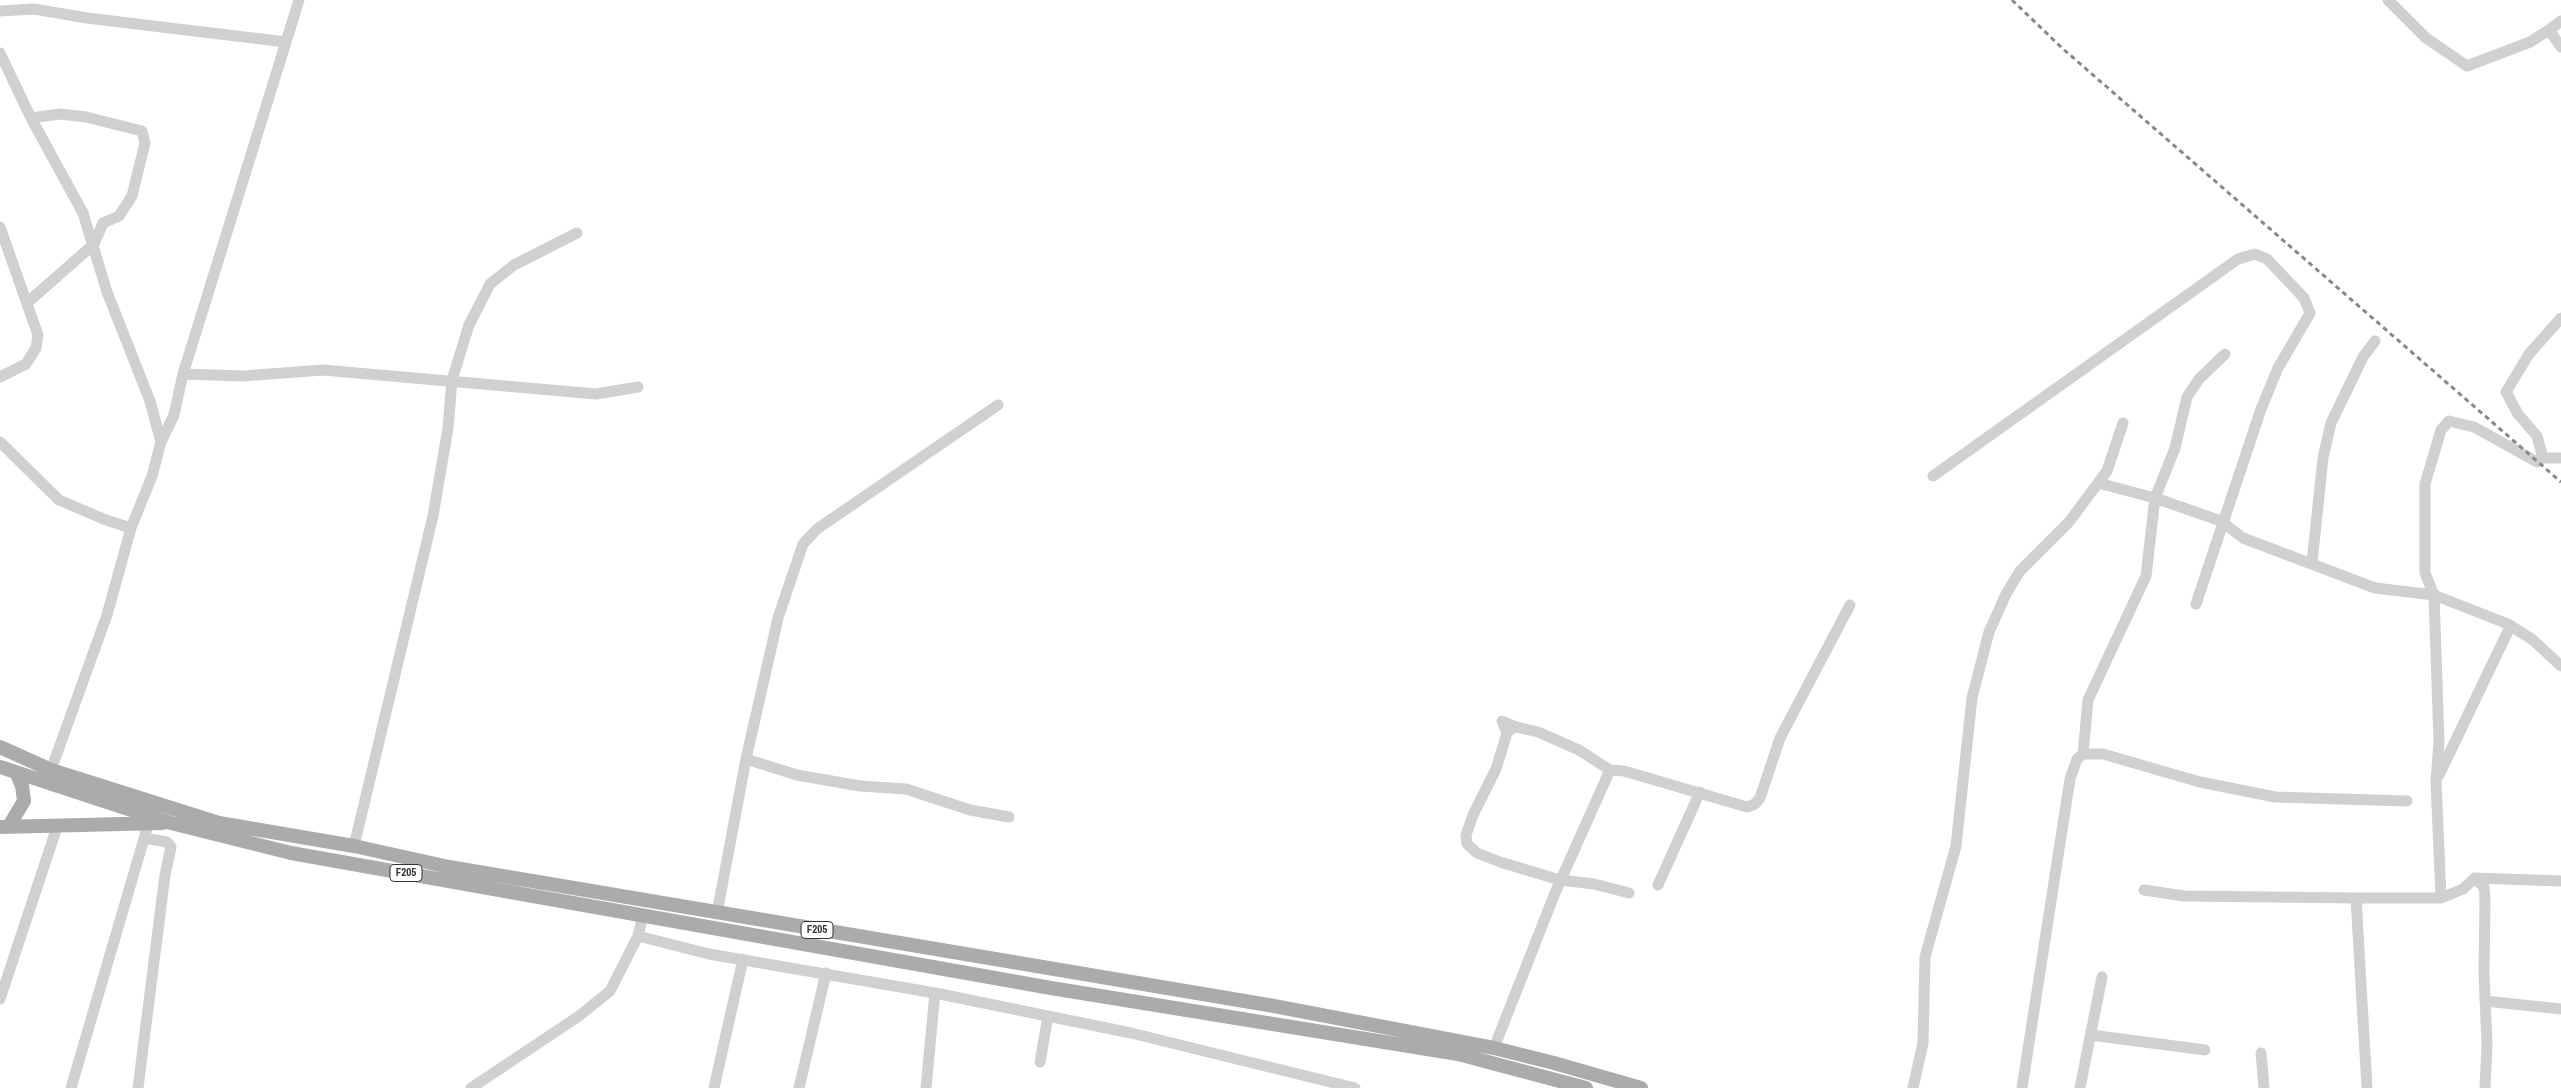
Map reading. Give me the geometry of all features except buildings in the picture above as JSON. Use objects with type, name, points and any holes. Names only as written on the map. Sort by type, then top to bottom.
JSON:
[{"type":"main road","name":"F205","points":[[0,747],[51,770],[219,823],[354,846],[448,867],[1274,1006],[1494,1048],[1641,1088]]},
{"type":"main road","name":"F205","points":[[0,767],[171,823],[291,853],[1051,988],[1458,1054],[1586,1088]]},
{"type":"main road","points":[[4,827],[24,801],[22,786],[17,774]]},
{"type":"main road","points":[[4,827],[58,824],[148,825],[171,823]]},
{"type":"main road","points":[[1269,1024],[1274,1006]]},
{"type":"street","points":[[51,770],[104,624],[131,528],[152,476],[161,442],[174,415],[183,374],[226,240],[258,127],[299,0]]},
{"type":"street","points":[[2388,0],[2426,38],[2467,66],[2530,42],[2561,21]]},
{"type":"street","points":[[0,11],[34,9],[86,18],[286,42]]},
{"type":"street","points":[[2549,30],[2561,47]]},
{"type":"street","points":[[0,53],[31,118],[83,213],[94,244],[107,292],[150,401],[161,442]]},
{"type":"street","points":[[28,302],[94,244],[103,223],[119,216],[132,196],[145,144],[142,131],[86,116],[60,114],[31,118]]},
{"type":"street","points":[[0,230],[28,302],[38,335],[36,348],[26,364],[0,377]]},
{"type":"street","points":[[354,846],[433,516],[448,428],[452,380],[469,325],[490,284],[514,265],[577,232]]},
{"type":"street","points":[[1932,476],[2238,259],[2255,254],[2267,259],[2300,293],[2310,312],[2270,384],[2245,452],[2234,492],[2222,522],[2196,604]]},
{"type":"street","points":[[2544,458],[2537,436],[2518,414],[2506,392],[2528,354],[2561,318]]},
{"type":"street","points":[[2312,563],[2323,458],[2331,424],[2363,358],[2374,341]]},
{"type":"street","points":[[2083,754],[2088,700],[2146,576],[2155,498],[2175,448],[2188,397],[2198,379],[2225,354]]},
{"type":"street","points":[[183,374],[244,376],[323,370],[596,394],[638,387]]},
{"type":"street","points":[[718,913],[746,759],[778,618],[803,544],[817,529],[998,405]]},
{"type":"street","points":[[2441,898],[2436,781],[2439,742],[2434,596],[2425,573],[2425,484],[2441,430],[2450,421],[2474,427],[2530,460],[2538,462],[2544,458],[2561,457]]},
{"type":"street","points":[[1913,1088],[1923,1043],[1925,957],[1956,846],[1972,698],[1989,632],[2006,594],[2020,571],[2069,522],[2107,470],[2123,423]]},
{"type":"street","points":[[0,442],[59,500],[106,520],[131,528]]},
{"type":"street","points":[[2098,483],[2155,498],[2222,522],[2243,538],[2376,588],[2434,596],[2510,627],[2533,640],[2561,666]]},
{"type":"street","points":[[1629,893],[1594,884],[1560,880],[1500,862],[1477,853],[1468,844],[1466,835],[1472,815],[1496,769],[1511,730],[1538,732],[1579,750],[1610,770],[1624,771],[1746,807],[1755,804],[1760,798],[1780,738],[1850,606]]},
{"type":"street","points":[[2436,781],[2510,627]]},
{"type":"street","points":[[2022,1088],[2070,779],[2077,759],[2083,754],[2103,754],[2200,782],[2275,797],[2407,801]]},
{"type":"street","points":[[746,759],[797,775],[860,786],[906,789],[970,810],[1009,817]]},
{"type":"street","points":[[1494,1048],[1560,880],[1610,770]]},
{"type":"street","points":[[1658,885],[1700,792]]},
{"type":"street","points":[[0,999],[58,824]]},
{"type":"street","points":[[72,1088],[148,825]]},
{"type":"street","points":[[138,1088],[165,875],[171,847],[167,842],[144,838]]},
{"type":"street","points":[[2475,878],[2484,888],[2485,898],[2487,1044],[2485,1088]]},
{"type":"street","points":[[2144,890],[2184,896],[2441,898],[2463,889],[2475,878],[2561,881]]},
{"type":"street","points":[[2356,898],[2366,1088]]},
{"type":"street","points":[[471,1088],[579,1016],[610,991],[638,936],[643,915]]},
{"type":"street","points":[[638,936],[709,954],[936,993],[1131,1033],[1355,1088]]},
{"type":"street","points":[[714,1088],[743,959]]},
{"type":"street","points":[[799,1088],[826,973]]},
{"type":"street","points":[[2080,1088],[2102,977]]},
{"type":"street","points":[[926,1088],[936,993]]},
{"type":"street","points":[[2485,1001],[2561,1009]]},
{"type":"street","points":[[1040,1062],[1048,1016]]},
{"type":"street","points":[[2091,1036],[2205,1050]]},
{"type":"street","points":[[2261,1053],[2264,1088]]},
{"type":"railway","points":[[2012,0],[2062,48],[2561,482]]}]
